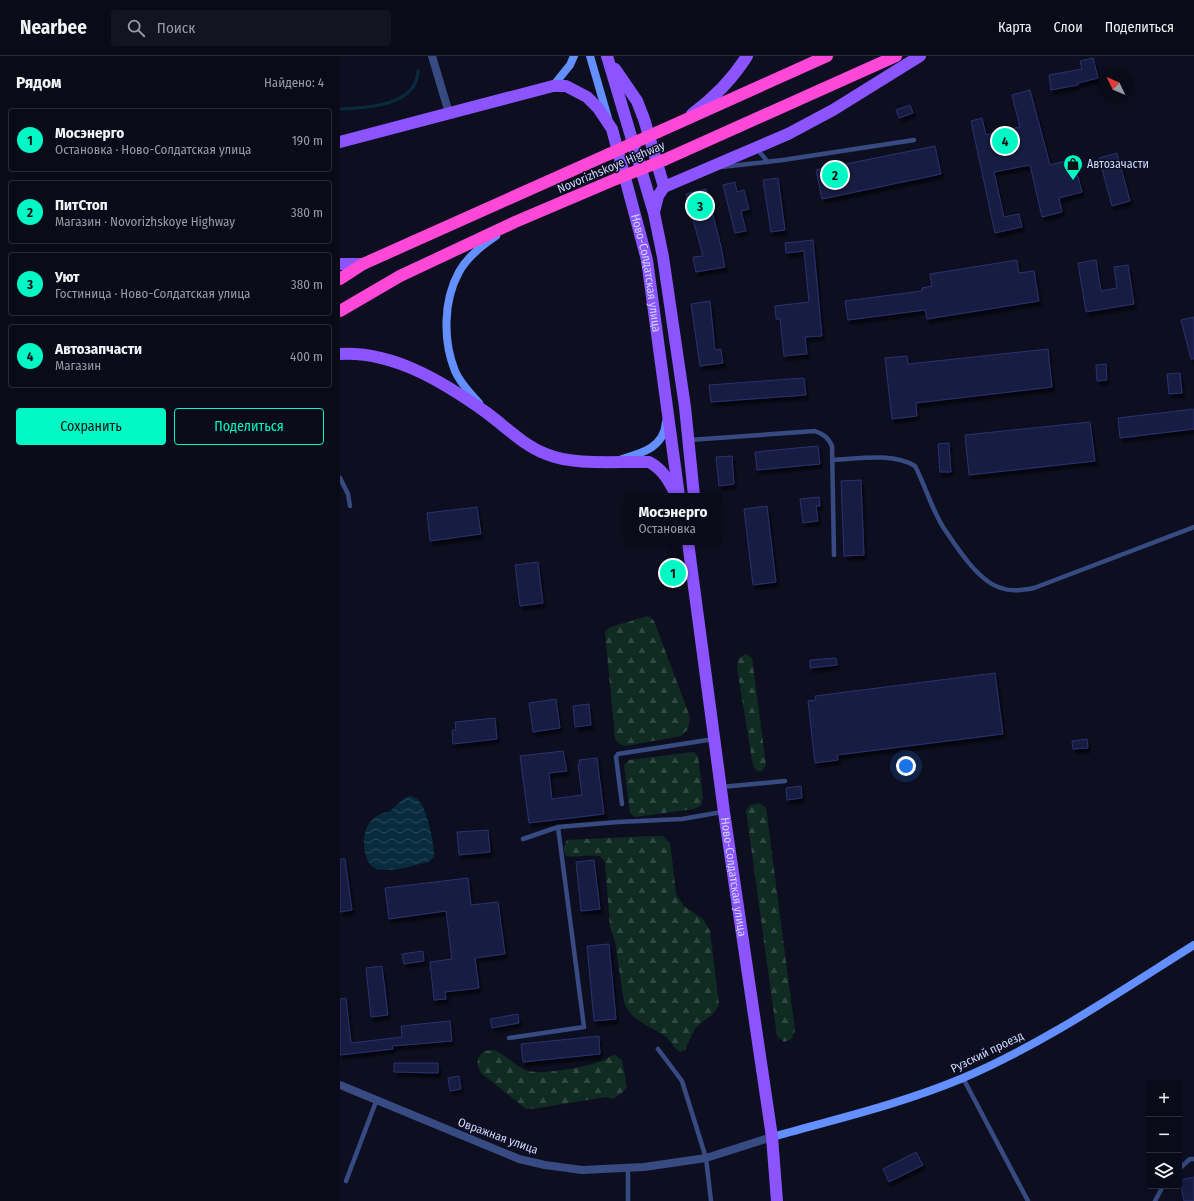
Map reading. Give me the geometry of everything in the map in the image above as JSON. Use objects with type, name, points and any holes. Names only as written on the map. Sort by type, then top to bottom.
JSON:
[{"type":"highway","name":"Novorizhskoye Highway","points":[[340,279],[363,264],[827,56]]},
{"type":"highway","name":"Novorizhskoye Highway","points":[[340,310],[400,276],[515,222],[664,160],[896,56]]},
{"type":"main road","points":[[607,56],[637,102],[644,119],[664,187]]},
{"type":"main road","name":"Ново-Солдатская улица","points":[[607,56],[654,213],[664,265],[689,440],[694,493]]},
{"type":"main road","points":[[681,122],[715,97],[734,76],[748,56]]},
{"type":"main road","points":[[654,213],[658,196],[664,187],[788,134],[833,110],[920,56]]},
{"type":"main road","points":[[340,142],[553,86],[566,86],[587,98],[598,108],[612,129]]},
{"type":"main road","name":"Ново-Солдатская улица","points":[[612,129],[647,260],[678,493]]},
{"type":"main road","points":[[340,264],[363,264]]},
{"type":"main road","points":[[340,354],[377,358],[401,364],[430,376],[487,413],[527,444],[546,454],[565,460],[649,462],[659,467],[676,493]]},
{"type":"main road","name":"Ново-Солдатская улица","points":[[690,546],[724,812],[772,1137],[777,1201]]},
{"type":"street","points":[[432,56],[449,113]]},
{"type":"street","points":[[553,86],[570,65],[574,56]]},
{"type":"street","name":"Ново-Солдатская улица","points":[[590,56],[612,129]]},
{"type":"street","points":[[487,413],[466,388],[456,372],[447,338],[447,313],[451,292],[463,265],[481,246],[515,222]]},
{"type":"street","points":[[615,461],[647,452],[666,431],[667,412]]},
{"type":"street","name":"Рузский проезд","points":[[772,1137],[910,1097],[963,1078],[1018,1051],[1074,1020],[1194,945]]},
{"type":"street","name":"Овражная улица","points":[[340,1085],[377,1099],[491,1149],[545,1165],[582,1170],[628,1168],[706,1158],[772,1137]]},
{"type":"lane","points":[[705,170],[914,140]]},
{"type":"lane","points":[[756,148],[768,162]]},
{"type":"lane","points":[[689,440],[814,431],[822,433],[829,440],[832,446],[834,555]]},
{"type":"lane","points":[[832,460],[893,458],[915,466],[944,529],[979,574],[988,582],[1001,588],[1018,591],[1034,588],[1194,527]]},
{"type":"lane","points":[[340,478],[348,494],[350,506]]},
{"type":"lane","points":[[622,804],[616,757],[618,754],[714,739]]},
{"type":"lane","points":[[721,787],[785,781]]},
{"type":"lane","points":[[523,839],[558,827],[682,819],[724,812]]},
{"type":"lane","points":[[509,1038],[584,1027],[558,827]]},
{"type":"lane","points":[[658,1049],[682,1081],[706,1158],[711,1201]]},
{"type":"lane","points":[[963,1078],[1028,1201]]},
{"type":"lane","points":[[346,1181],[377,1099]]},
{"type":"lane","points":[[1182,1166],[1190,1159],[1194,1159]]},
{"type":"lane","points":[[628,1168],[628,1201]]},
{"type":"lane","points":[[1155,1201],[1161,1189]]},
{"type":"green space","points":[[648,616],[654,621],[690,717],[688,729],[681,736],[625,746],[618,743],[615,738],[605,632],[610,627]]},
{"type":"green space","points":[[746,654],[752,658],[766,765],[762,771],[757,771],[753,766],[737,668],[739,658]]},
{"type":"green space","points":[[694,752],[698,756],[703,798],[701,805],[694,809],[635,817],[630,813],[624,765],[629,760]]},
{"type":"green space","points":[[759,803],[766,808],[795,1031],[791,1039],[784,1042],[777,1036],[746,810],[750,805]]},
{"type":"green space","points":[[663,836],[670,843],[676,894],[684,906],[703,919],[710,931],[719,1005],[714,1013],[695,1028],[685,1050],[680,1052],[665,1036],[635,1018],[624,1002],[615,941],[610,927],[605,862],[600,856],[566,856],[563,848],[567,840]]},
{"type":"green space","points":[[494,1050],[525,1070],[531,1072],[563,1070],[585,1066],[615,1055],[622,1060],[627,1087],[613,1099],[606,1097],[526,1109],[481,1073],[478,1067],[479,1057],[484,1051]]},
{"type":"water","points":[[409,796],[415,798],[423,806],[432,837],[434,857],[428,862],[403,868],[390,870],[377,869],[372,866],[366,857],[364,840],[368,825],[376,817],[382,813],[390,811],[403,799]]},
{"type":"building","points":[[1093,58],[1098,78],[1078,83],[1078,85],[1051,90],[1049,75],[1082,69],[1080,61]]},
{"type":"building","points":[[1030,90],[1050,165],[1073,159],[1082,192],[1059,198],[1062,212],[1042,217],[1030,165],[994,172],[1004,217],[1019,214],[1022,227],[995,233],[971,121],[982,118],[986,135],[1020,127],[1012,95]]},
{"type":"building","points":[[910,105],[913,113],[899,118],[896,110]]},
{"type":"building","points":[[935,146],[941,174],[822,199],[816,170]]},
{"type":"building","points":[[1117,153],[1130,201],[1112,206],[1099,158]]},
{"type":"building","points":[[778,178],[785,230],[771,232],[763,180]]},
{"type":"building","points":[[735,182],[737,192],[744,190],[749,209],[741,211],[746,231],[735,233],[723,185]]},
{"type":"building","points":[[706,189],[725,267],[696,272],[693,257],[703,256],[686,194]]},
{"type":"building","points":[[813,240],[822,336],[805,337],[807,354],[784,356],[780,319],[776,319],[775,306],[809,302],[804,251],[786,253],[785,243]]},
{"type":"building","points":[[1017,260],[1019,273],[1034,271],[1039,301],[927,319],[925,310],[848,320],[845,301],[922,291],[922,288],[932,286],[930,274]]},
{"type":"building","points":[[1096,260],[1101,291],[1117,288],[1114,267],[1128,265],[1134,304],[1086,312],[1078,263]]},
{"type":"building","points":[[710,301],[715,350],[721,349],[723,363],[700,366],[691,304]]},
{"type":"building","points":[[1194,317],[1194,359],[1191,359],[1181,320]]},
{"type":"building","points":[[1048,349],[1052,387],[916,403],[917,416],[892,419],[885,358],[907,356],[908,364]]},
{"type":"building","points":[[1106,364],[1107,380],[1097,381],[1096,365]]},
{"type":"building","points":[[1180,373],[1182,393],[1169,394],[1167,374]]},
{"type":"building","points":[[804,378],[806,395],[711,402],[709,385]]},
{"type":"building","points":[[1194,409],[1194,429],[1120,438],[1118,418]]},
{"type":"building","points":[[1090,422],[1095,461],[969,475],[965,435]]},
{"type":"building","points":[[949,443],[951,472],[940,472],[938,444]]},
{"type":"building","points":[[818,446],[820,464],[757,470],[755,452]]},
{"type":"building","points":[[732,456],[734,484],[719,486],[716,457]]},
{"type":"building","points":[[861,480],[864,555],[844,556],[841,481]]},
{"type":"building","points":[[819,497],[820,506],[816,506],[818,521],[803,523],[800,499]]},
{"type":"building","points":[[767,506],[776,582],[753,585],[744,509]]},
{"type":"building","points":[[477,507],[481,534],[430,541],[427,513]]},
{"type":"building","points":[[538,562],[543,603],[520,606],[515,565]]},
{"type":"building","points":[[836,658],[837,665],[810,668],[810,660]]},
{"type":"building","points":[[995,673],[1003,734],[837,755],[838,760],[815,763],[808,701],[816,700],[815,696]]},
{"type":"building","points":[[556,699],[560,728],[533,732],[529,703]]},
{"type":"building","points":[[589,704],[591,725],[575,727],[573,706]]},
{"type":"building","points":[[495,718],[497,739],[453,744],[452,730],[456,730],[455,722]]},
{"type":"building","points":[[1087,739],[1088,748],[1073,749],[1072,741]]},
{"type":"building","points":[[563,751],[567,771],[549,773],[552,799],[582,795],[578,764],[580,764],[579,760],[597,758],[604,814],[529,823],[520,756]]},
{"type":"building","points":[[801,786],[802,798],[787,800],[786,788]]},
{"type":"building","points":[[488,830],[490,852],[459,855],[457,832]]},
{"type":"building","points":[[340,859],[345,859],[352,910],[340,912]]},
{"type":"building","points":[[594,860],[600,909],[581,911],[576,862]]},
{"type":"building","points":[[468,878],[471,905],[498,902],[505,954],[475,958],[479,988],[445,992],[446,999],[434,1000],[430,962],[452,959],[446,911],[389,919],[385,888]]},
{"type":"building","points":[[609,944],[616,1019],[594,1021],[587,946]]},
{"type":"building","points":[[423,951],[424,961],[404,964],[402,954]]},
{"type":"building","points":[[382,966],[388,1015],[371,1017],[366,968]]},
{"type":"building","points":[[346,998],[351,1043],[402,1037],[401,1026],[450,1021],[452,1041],[392,1046],[393,1049],[340,1055],[340,999]]},
{"type":"building","points":[[518,1014],[519,1023],[492,1028],[490,1019]]},
{"type":"building","points":[[599,1036],[600,1054],[523,1062],[521,1044]]},
{"type":"building","points":[[394,1063],[438,1063],[438,1073],[394,1072]]},
{"type":"building","points":[[459,1076],[461,1089],[450,1091],[448,1078]]},
{"type":"building","points":[[916,1152],[923,1165],[889,1182],[883,1169]]},
{"type":"building","points":[[1194,1177],[1194,1201],[1184,1201],[1182,1180]]},
{"type":"waterway","points":[[340,109],[376,106],[400,98],[409,92],[415,83],[418,71]]},
{"type":"place","name":"Автозапчасти","points":[[1005,141]]},
{"type":"place","name":"ПитСтоп","points":[[835,175]]},
{"type":"place","name":"Автозачасти","points":[[1073,181]]},
{"type":"place","name":"Уют","points":[[700,206]]},
{"type":"place","name":"Мосэнерго","points":[[673,573]]}]
